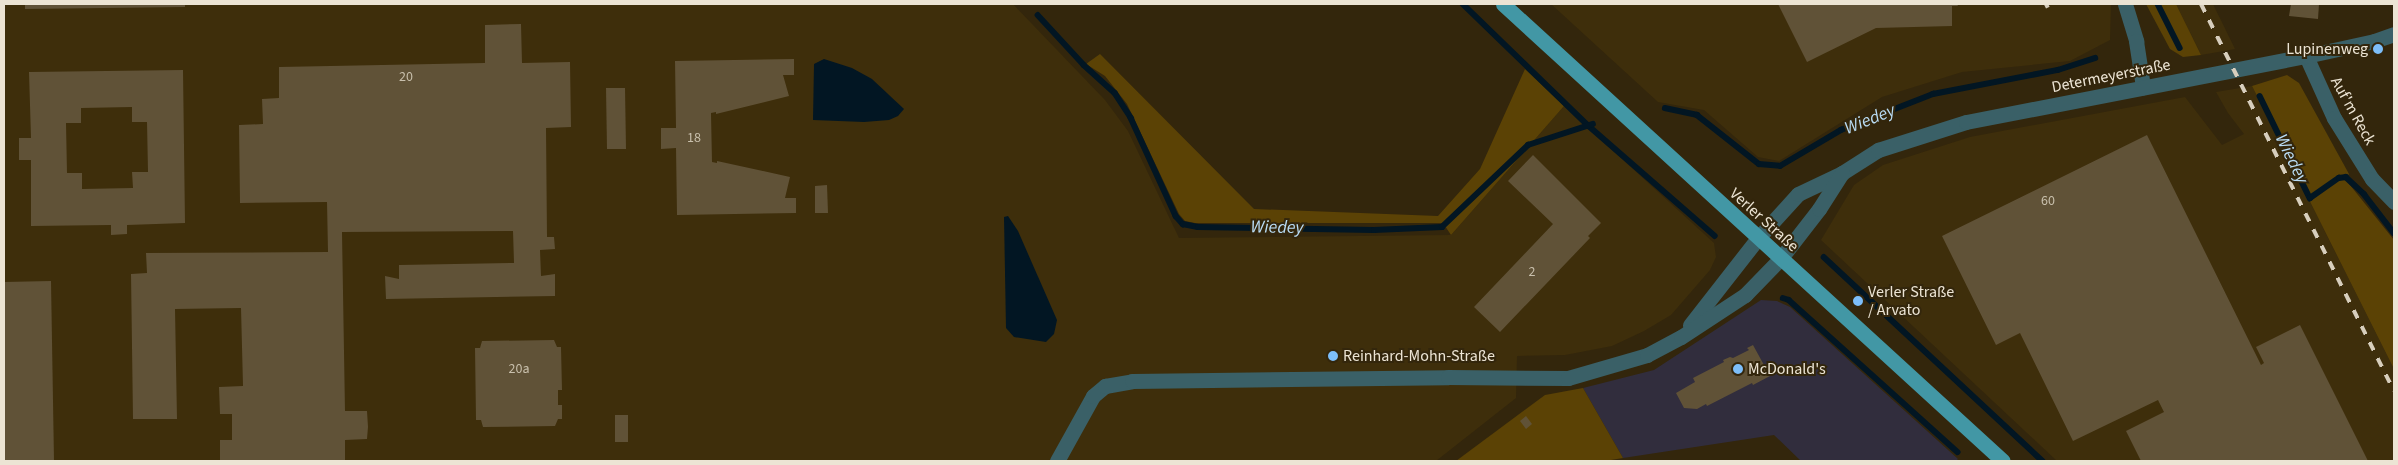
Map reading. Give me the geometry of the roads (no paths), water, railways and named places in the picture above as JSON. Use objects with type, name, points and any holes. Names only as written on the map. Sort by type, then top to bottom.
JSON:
[{"type":"main road","name":"Verler Straße","points":[[1503,4],[2003,461]]},
{"type":"street","points":[[2125,4],[2136,41],[2143,87]]},
{"type":"street","name":"Determeyerstraße","points":[[1758,238],[1798,194],[1842,173],[1878,150],[1966,122],[2306,56],[2374,41],[2394,34]]},
{"type":"street","name":"Auf'm Reck","points":[[2306,56],[2334,118],[2372,179],[2394,202]]},
{"type":"street","name":"Determeyerstraße","points":[[1781,258],[1820,209],[1842,173]]},
{"type":"street","points":[[1681,337],[1758,238]]},
{"type":"street","points":[[1057,461],[1084,409],[1093,396],[1105,386],[1150,381],[1448,377],[1568,378],[1647,355],[1681,337],[1745,295],[1781,258]]},
{"type":"water","points":[[824,59],[852,68],[872,79],[904,109],[898,116],[889,120],[864,122],[813,120],[814,64]]},
{"type":"water","points":[[1008,216],[1018,231],[1057,320],[1054,334],[1046,342],[1014,337],[1006,328],[1004,217]]},
{"type":"waterway","name":"Wiedey","points":[[1463,4],[1589,126],[1715,236]]},
{"type":"waterway","points":[[2158,4],[2180,48]]},
{"type":"waterway","name":"Wiedey","points":[[1038,15],[1084,65],[1115,93],[1131,118],[1176,216],[1183,224],[1198,227],[1374,230],[1442,227],[1528,145],[1593,124]]},
{"type":"waterway","name":"Wiedey","points":[[1665,108],[1697,115],[1759,164],[1780,166],[1841,130],[1933,94],[2058,70],[2095,58]]},
{"type":"waterway","name":"Wiedey","points":[[2260,96],[2310,198],[2339,178],[2346,177],[2364,194],[2394,233]]},
{"type":"waterway","points":[[1824,257],[2043,461]]},
{"type":"waterway","points":[[1783,298],[1789,300],[1958,452]]},
{"type":"railway","points":[[2046,4],[2048,8]]},
{"type":"railway","points":[[2201,4],[2394,391]]},
{"type":"place","name":"Lupinenweg","points":[[2378,49]]},
{"type":"place","name":"Verler Straße / Arvato","points":[[1858,301]]},
{"type":"place","name":"Reinhard-Mohn-Straße","points":[[1333,356]]},
{"type":"place","name":"McDonald's","points":[[1738,369]]}]
